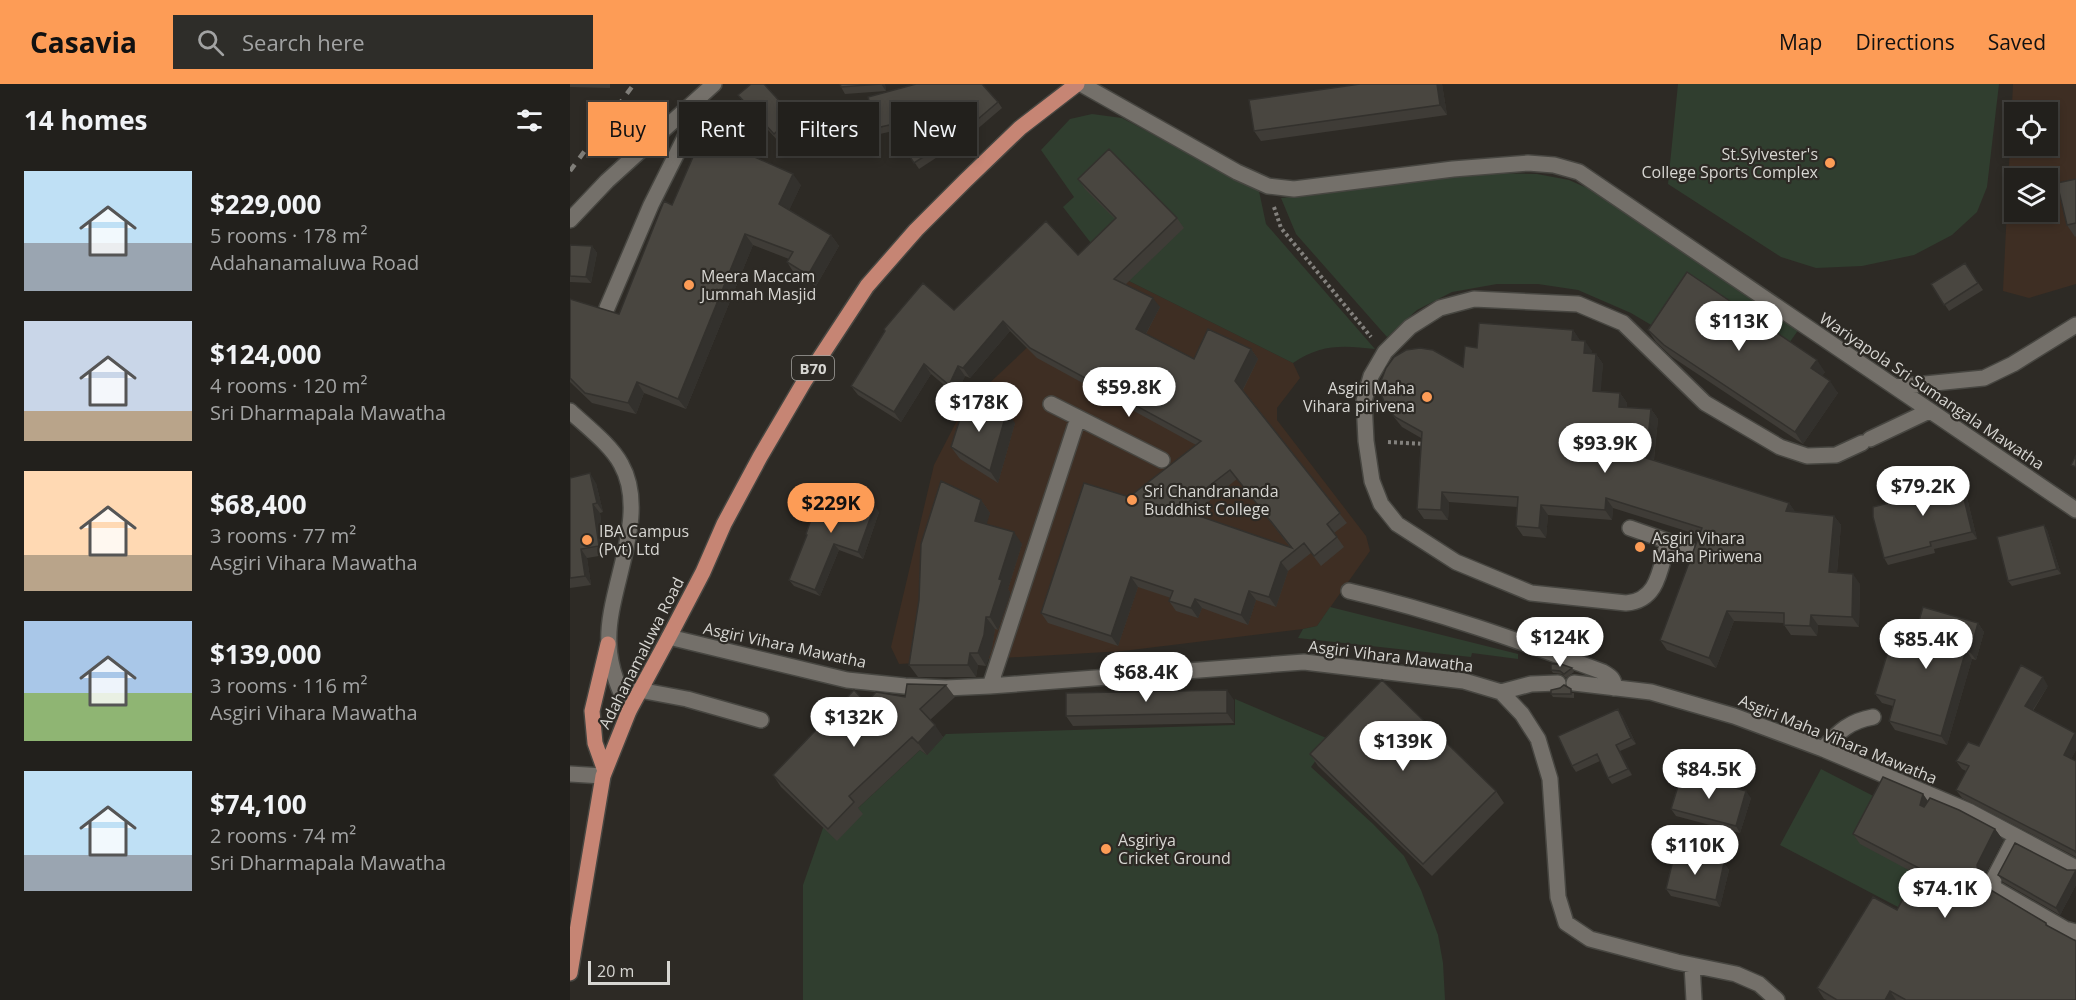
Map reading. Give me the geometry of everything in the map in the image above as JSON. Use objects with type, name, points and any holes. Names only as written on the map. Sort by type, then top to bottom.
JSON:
[{"type":"main road","name":"Adahanamaluwa Road","points":[[570,973],[604,773],[639,690],[669,638],[703,572],[724,524],[760,457],[804,382],[867,286],[916,230],[1020,128],[1079,84]]},
{"type":"main road","points":[[604,773],[595,743],[592,711],[608,644]]},
{"type":"street","points":[[570,220],[608,181],[714,84]]},
{"type":"street","name":"Wariyapola Sri Sumangala Mawatha","points":[[1079,84],[1237,172],[1268,186],[1294,189],[1454,169],[1528,163],[1554,165],[1579,172],[2076,510]]},
{"type":"street","points":[[607,308],[651,205],[687,133],[698,99]]},
{"type":"street","points":[[1668,542],[1652,591],[1641,600],[1626,603],[1531,593],[1456,562],[1397,524],[1381,504],[1372,481],[1366,441],[1364,401],[1371,376],[1384,352],[1410,327],[1440,308],[1473,299],[1578,304],[1623,323],[1705,403],[1780,447],[1807,456],[1836,455],[1929,411]]},
{"type":"street","points":[[1895,387],[1984,378],[2013,364],[2076,325]]},
{"type":"street","points":[[1051,404],[1162,460]]},
{"type":"street","points":[[570,411],[616,456],[627,476],[630,495],[627,546],[615,597],[608,644],[613,677],[629,711]]},
{"type":"street","points":[[990,686],[1078,418]]},
{"type":"street","points":[[1630,528],[1687,548]]},
{"type":"street","points":[[1349,591],[1442,615],[1603,672],[1611,676],[1614,688]]},
{"type":"street","name":"Asgiri Vihara Mawatha","points":[[669,638],[847,680],[905,686],[946,688],[990,686],[1304,662],[1464,681],[1501,692]]},
{"type":"street","points":[[1558,683],[1531,684],[1501,692],[1522,714],[1538,739],[1550,778],[1558,897],[1566,922],[1590,939],[1736,974],[1759,984],[1777,1000]]},
{"type":"street","name":"Asgiri Maha Vihara Mawatha","points":[[1574,683],[1651,692],[1734,716],[1823,749],[1971,812],[2076,868]]},
{"type":"street","points":[[639,690],[687,699],[761,720]]},
{"type":"street","points":[[1823,749],[1838,732],[1858,719],[1873,717]]},
{"type":"street","points":[[570,774],[604,773]]},
{"type":"street","points":[[2016,836],[1993,880],[1994,888],[2065,929],[2076,932]]},
{"type":"street","points":[[1692,965],[1694,1000]]},
{"type":"path","points":[[1268,186],[1281,228],[1384,352]]},
{"type":"path","points":[[1366,441],[1430,444]]},
{"type":"shaded area","points":[[2013,84],[2076,84],[2076,284],[2029,298],[2003,291],[2006,222],[2058,222],[2058,168],[2009,168],[2010,156],[2058,156],[2058,102],[2012,102]]},
{"type":"shaded area","name":"Sri Chandrananda Buddhist College","points":[[1115,274],[1293,363],[1300,378],[1277,408],[1277,420],[1366,536],[1370,551],[1317,626],[1123,651],[899,664],[891,647],[934,465],[964,407],[1101,278]]},
{"type":"green space","name":"St.Sylvester's College Sports Complex","points":[[1678,84],[1999,84],[1987,187],[1977,212],[1952,235],[1914,255],[1862,266],[1816,268],[1781,257],[1668,184]]},
{"type":"green space","points":[[1092,114],[1122,118],[1259,191],[1266,224],[1375,349],[1332,347],[1313,352],[1293,363],[1115,274],[1063,207],[1074,197],[1041,150],[1070,119]]},
{"type":"green space","points":[[1488,173],[1537,174],[1569,180],[1596,192],[1799,329],[1787,346],[1663,332],[1631,313],[1578,290],[1538,284],[1497,284],[1452,292],[1417,310],[1387,337],[1296,234],[1281,198]]},
{"type":"green space","points":[[1330,607],[1518,654],[1518,659],[1472,653],[1471,657],[1298,638],[1303,629],[1317,626]]},
{"type":"green space","name":"Asgiriya Cricket Ground","points":[[1235,699],[1331,740],[1311,767],[1404,856],[1421,890],[1438,935],[1443,963],[1445,1000],[803,1000],[803,885],[823,828],[858,808],[920,750],[927,755],[946,734],[1235,725]]},
{"type":"green space","points":[[1821,769],[1883,801],[1916,873],[1898,907],[1780,845]]},
{"type":"building","points":[[751,84],[764,84],[780,102],[778,102],[778,130],[774,134],[766,125],[766,102],[744,102],[738,95]]},
{"type":"building","points":[[840,84],[881,84],[841,87]]},
{"type":"building","points":[[916,84],[982,84],[998,102],[977,120],[977,102],[891,102],[891,128],[889,125],[879,127],[879,102],[869,102],[868,97]]},
{"type":"building","points":[[1360,84],[1437,84],[1440,105],[1254,131],[1249,100]]},
{"type":"building","points":[[1109,149],[1177,218],[1114,279],[1153,298],[1136,329],[1194,359],[1208,329],[1251,349],[1235,381],[1340,513],[1327,524],[1337,537],[1314,556],[1304,543],[1281,562],[1269,597],[1249,591],[1241,615],[1195,599],[1191,608],[1169,601],[1173,591],[1131,577],[1111,636],[1041,613],[1084,483],[1129,497],[1201,441],[1030,348],[1003,321],[963,368],[958,366],[949,385],[924,364],[894,412],[851,386],[885,331],[884,329],[923,283],[954,310],[1046,221],[1078,255],[1116,218],[1078,179]],"holes":[[[1230,470],[1292,548],[1179,509]]]},
{"type":"building","points":[[693,156],[752,156],[793,174],[779,204],[831,235],[808,275],[787,262],[793,252],[745,234],[678,399],[637,382],[628,403],[585,393],[570,378],[570,299],[619,314],[664,201],[672,205]]},
{"type":"building","points":[[909,156],[925,156],[914,163]]},
{"type":"building","points":[[2076,179],[2076,223],[2067,225],[2058,183]]},
{"type":"building","points":[[570,245],[592,246],[586,277],[570,276]]},
{"type":"building","points":[[1965,263],[1978,283],[1944,305],[1931,284]]},
{"type":"building","points":[[1687,272],[1817,360],[1811,368],[1830,381],[1795,432],[1664,345],[1648,330]]},
{"type":"building","points":[[1479,323],[1573,330],[1572,340],[1585,341],[1584,353],[1596,354],[1593,391],[1620,393],[1619,407],[1651,409],[1646,458],[1789,503],[1786,511],[1834,516],[1829,572],[1853,574],[1852,617],[1811,615],[1810,626],[1784,625],[1784,613],[1727,611],[1709,658],[1660,640],[1702,528],[1606,498],[1605,510],[1541,505],[1539,528],[1516,526],[1518,497],[1442,492],[1441,510],[1417,509],[1422,432],[1395,417],[1386,407],[1381,394],[1381,381],[1394,357],[1406,350],[1420,348],[1433,350],[1463,367],[1465,346],[1477,348]]},
{"type":"building","points":[[966,400],[1007,411],[990,471],[951,447]]},
{"type":"building","points":[[2076,455],[2076,467],[2071,465]]},
{"type":"building","points":[[590,473],[597,503],[593,504],[599,546],[581,549],[585,576],[570,578],[570,478]]},
{"type":"building","points":[[1958,474],[1972,532],[1930,542],[1931,546],[1884,558],[1873,517],[1873,507],[1920,495],[1917,484]]},
{"type":"building","points":[[941,481],[981,500],[975,521],[1014,532],[990,617],[986,617],[984,635],[978,653],[970,653],[968,665],[909,665],[919,600],[921,544]]},
{"type":"building","points":[[822,487],[875,505],[858,552],[834,544],[815,590],[789,580],[807,535]]},
{"type":"building","points":[[2044,525],[2057,569],[2008,581],[1997,537]]},
{"type":"building","points":[[1923,607],[1978,623],[1970,652],[1966,650],[1941,736],[1889,721],[1895,700],[1875,694],[1893,635],[1913,641]]},
{"type":"building","points":[[1551,664],[1561,664],[1572,668],[1564,674],[1551,670]]},
{"type":"building","points":[[2021,665],[2043,677],[2025,706],[2075,733],[2064,755],[2076,761],[2076,853],[1956,790],[1969,766],[1956,761],[1968,742],[1979,746]]},
{"type":"building","points":[[1382,680],[1496,791],[1423,864],[1310,754]]},
{"type":"building","points":[[907,684],[946,685],[920,709],[935,725],[918,743],[912,737],[849,796],[854,802],[828,829],[773,775],[854,690],[866,703],[876,692],[905,697]]},
{"type":"building","points":[[1564,685],[1571,689],[1571,694],[1551,694],[1551,690]]},
{"type":"building","points":[[1227,690],[1227,713],[1066,716],[1066,693]]},
{"type":"building","points":[[1618,709],[1631,738],[1616,745],[1628,769],[1608,778],[1597,754],[1572,766],[1558,736]]},
{"type":"building","points":[[1682,773],[1746,791],[1736,826],[1671,809]]},
{"type":"building","points":[[1883,777],[1923,794],[1920,805],[1924,807],[1930,798],[1995,829],[1977,865],[1979,883],[2076,941],[2076,1000],[1906,1000],[1890,991],[1885,1000],[1837,1000],[1817,988],[1873,897],[1897,910],[1919,868],[1853,834]]},
{"type":"building","points":[[2015,843],[2067,870],[2076,870],[2056,908],[1998,875]]},
{"type":"building","points":[[1675,852],[1724,863],[1716,900],[1666,889]]},
{"type":"railway","points":[[570,171],[634,84]]},
{"type":"place","name":"St.Sylvester's College Sports Complex","points":[[1830,163]]},
{"type":"place","name":"Meera Maccam Jummah Masjid","points":[[689,285]]},
{"type":"place","name":"Asgiri Maha Vihara pirivena","points":[[1427,397]]},
{"type":"place","name":"Sri Chandrananda Buddhist College","points":[[1132,500]]},
{"type":"place","name":"IBA Campus (Pvt) Ltd","points":[[587,540]]},
{"type":"place","name":"Asgiri Vihara Maha Piriwena","points":[[1640,547]]},
{"type":"place","name":"Asgiriya Cricket Ground","points":[[1106,849]]}]
